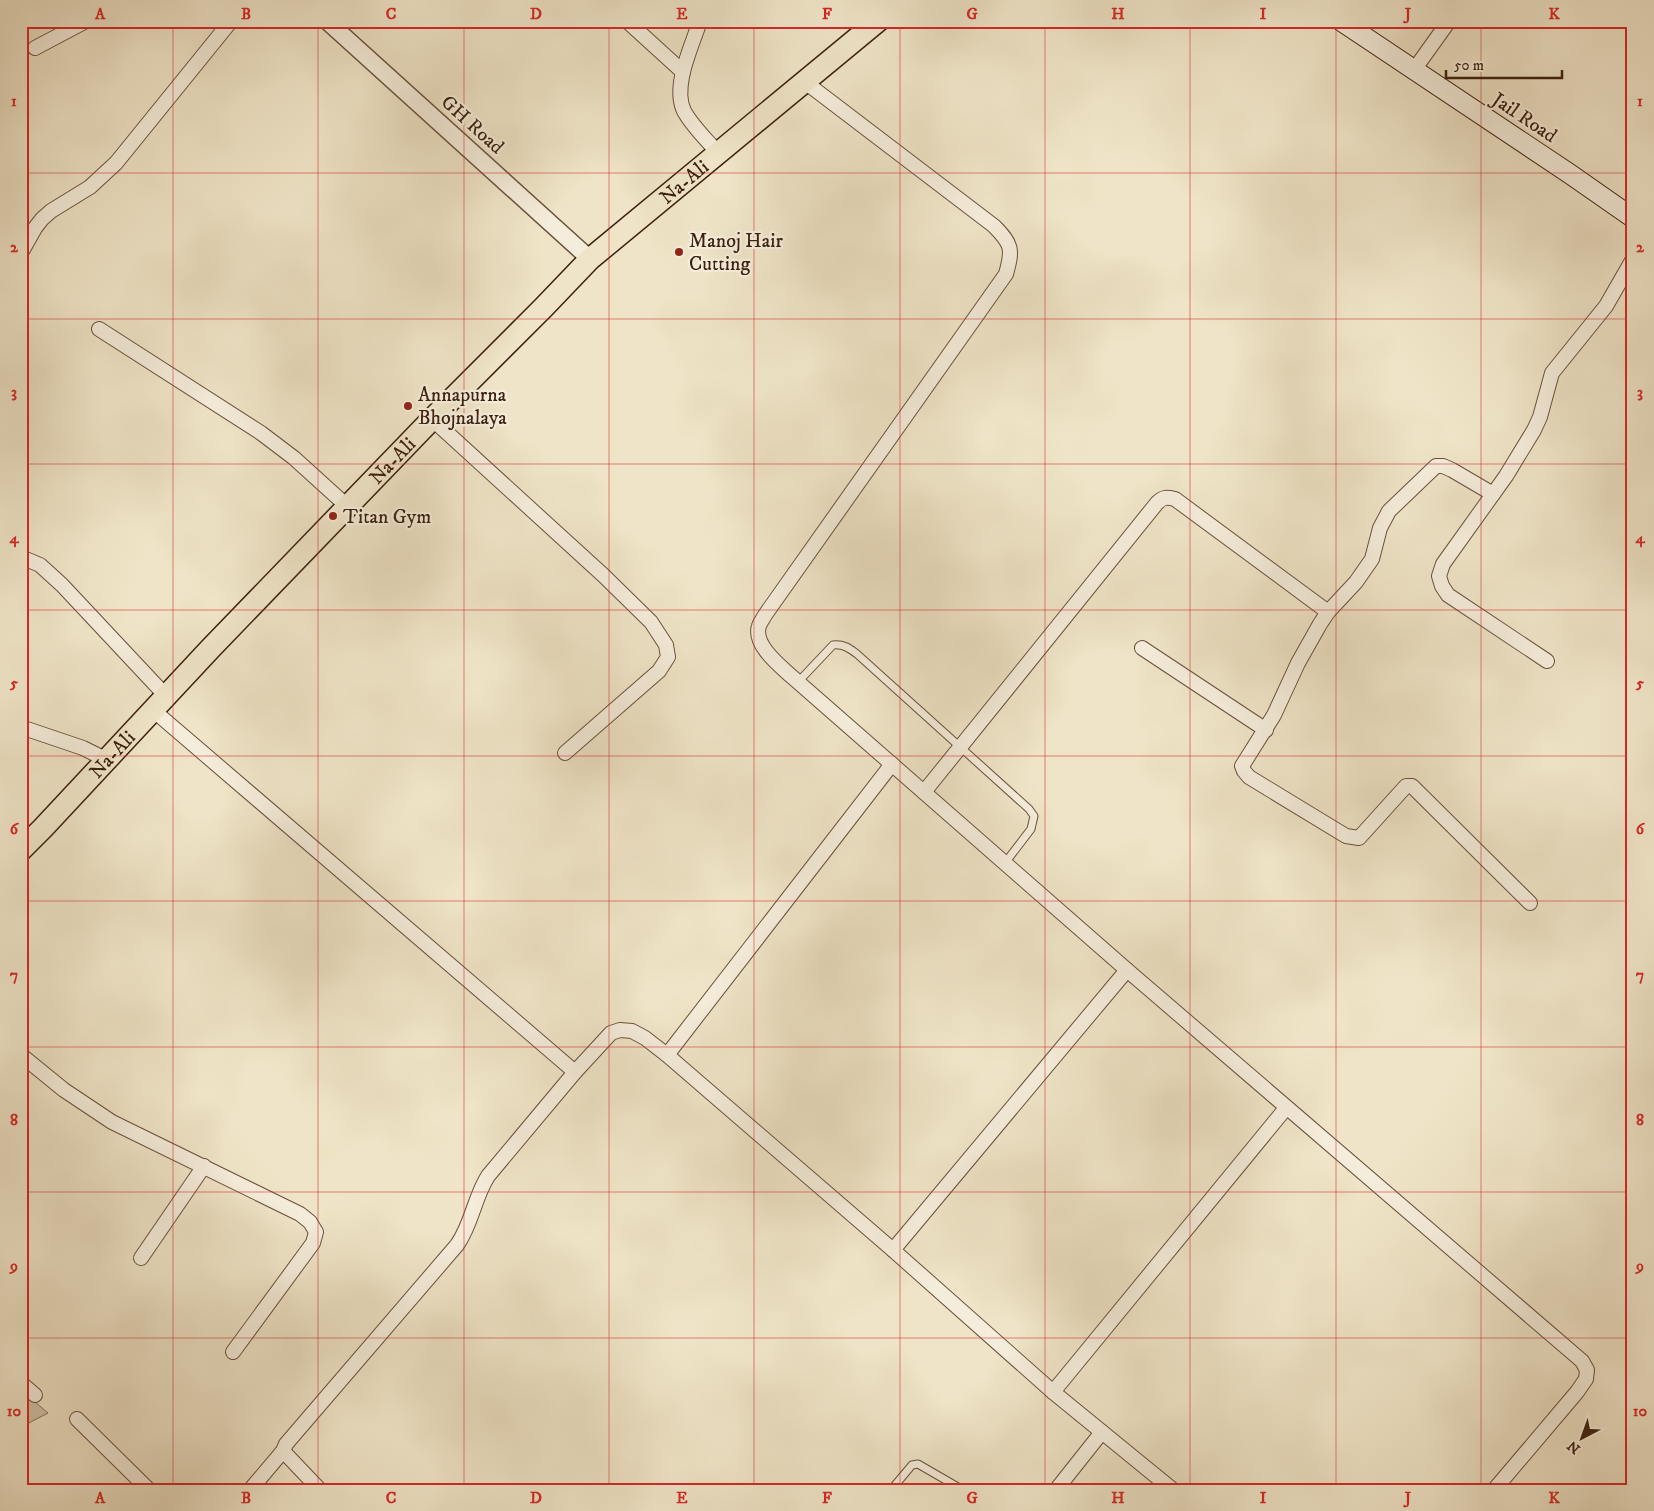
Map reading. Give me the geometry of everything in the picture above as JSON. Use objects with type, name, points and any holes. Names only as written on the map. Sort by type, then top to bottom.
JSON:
[{"type":"main road","name":"Na-Ali","points":[[21,850],[432,418],[590,259],[878,21]]},
{"type":"main road","name":"Jail Road","points":[[1341,21],[1633,218]]},
{"type":"street","points":[[35,48],[86,21]]},
{"type":"street","points":[[21,253],[42,219],[51,211],[90,187],[116,163],[231,21]]},
{"type":"street","name":"GH Road","points":[[328,21],[590,259]]},
{"type":"street","points":[[627,21],[683,72]]},
{"type":"street","points":[[700,21],[683,72],[680,92],[681,102],[684,110],[718,153]]},
{"type":"street","points":[[1414,70],[1449,21]]},
{"type":"street","points":[[805,82],[994,226],[1007,239],[1011,256],[1006,274],[765,615],[758,628],[760,642],[769,654],[798,682],[1127,970],[1286,1108],[1574,1352],[1582,1361],[1587,1370],[1586,1379],[1494,1490]]},
{"type":"street","points":[[1547,661],[1448,595],[1442,586],[1439,576],[1444,564],[1493,494],[1534,430],[1540,416],[1552,373],[1606,306],[1633,259]]},
{"type":"street","points":[[99,329],[261,433],[294,458],[348,507]]},
{"type":"street","points":[[432,418],[603,575],[651,622],[666,646],[668,657],[659,671],[565,753]]},
{"type":"street","points":[[1493,494],[1452,470],[1443,466],[1436,466],[1389,511],[1380,528],[1372,559],[1356,582],[1328,612],[1313,635],[1266,730],[1242,766],[1249,777],[1346,836],[1359,838],[1406,786],[1412,786],[1530,903]]},
{"type":"street","points":[[924,792],[1162,498],[1175,499],[1328,612]]},
{"type":"street","points":[[21,557],[40,565],[62,585],[159,703],[575,1072]]},
{"type":"street","points":[[1142,648],[1266,730]]},
{"type":"street","points":[[21,728],[82,748],[107,760]]},
{"type":"street","points":[[667,1054],[892,764]]},
{"type":"street","points":[[893,1250],[1127,970]]},
{"type":"street","points":[[250,1490],[283,1451],[286,1444],[457,1245],[470,1222],[480,1188],[488,1176],[575,1072],[611,1033],[620,1030],[632,1031],[667,1054],[1053,1392],[1173,1490]]},
{"type":"street","points":[[21,1054],[64,1090],[112,1122],[137,1136],[204,1166],[300,1214],[310,1222],[316,1232],[313,1243],[233,1352]]},
{"type":"street","points":[[1053,1392],[1286,1108]]},
{"type":"street","points":[[141,1258],[204,1166]]},
{"type":"street","points":[[21,1383],[35,1395]]},
{"type":"street","points":[[77,1419],[149,1490]]},
{"type":"street","points":[[1056,1490],[1102,1432]]},
{"type":"street","points":[[283,1451],[320,1490]]},
{"type":"lane","points":[[798,682],[833,645],[848,646],[1029,809],[1034,816],[1031,829],[1005,863]]},
{"type":"lane","points":[[891,1490],[912,1465],[918,1464],[963,1490]]},
{"type":"shaded area","points":[[21,1390],[48,1413],[21,1427]]},
{"type":"place","name":"Manoj Hair Cutting","points":[[679,252]]},
{"type":"place","name":"Annapurna Bhojnalaya","points":[[408,406]]},
{"type":"place","name":"Titan Gym","points":[[333,516]]}]
